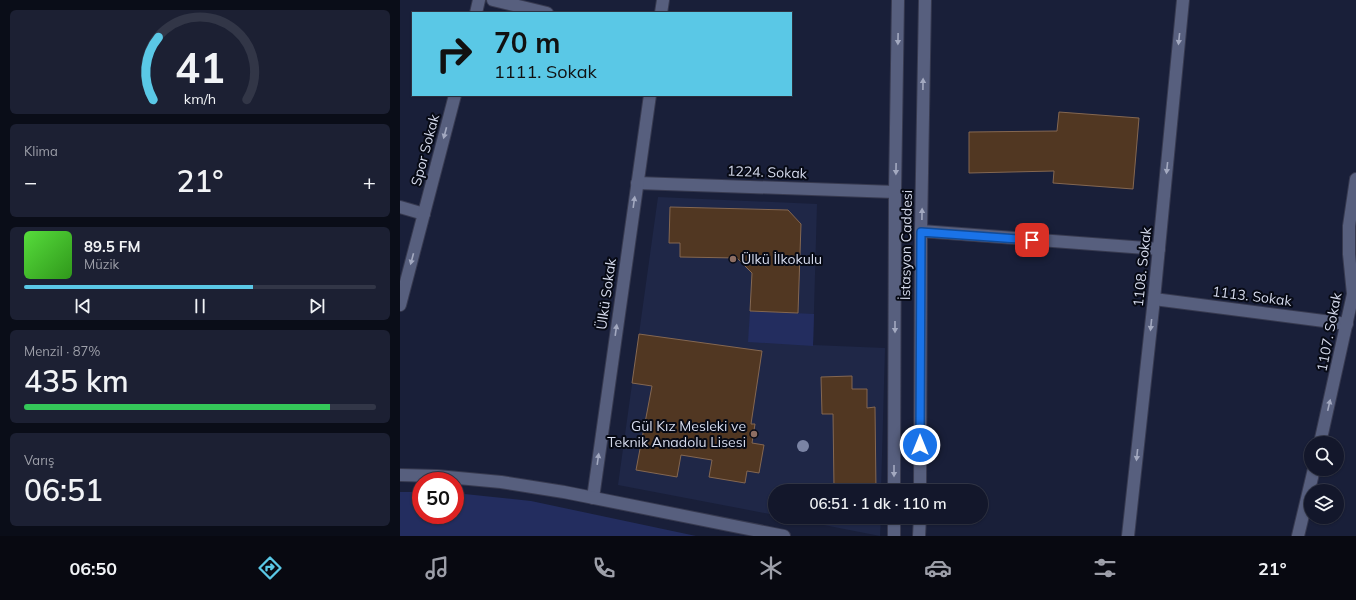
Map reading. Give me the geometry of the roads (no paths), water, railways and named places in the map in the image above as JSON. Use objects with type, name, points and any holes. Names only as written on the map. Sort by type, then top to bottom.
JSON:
[{"type":"street","points":[[476,12],[479,0]]},
{"type":"street","points":[[493,0],[543,12]]},
{"type":"street","points":[[661,12],[663,0]]},
{"type":"street","name":"İstasyon Caddesi","points":[[894,484],[895,192],[898,0]]},
{"type":"street","name":"İstasyon Caddesi","points":[[920,484],[921,232],[925,0]]},
{"type":"street","name":"1108. Sokak","points":[[1128,536],[1154,299],[1183,0]]},
{"type":"street","name":"Spor Sokak","points":[[400,305],[454,96]]},
{"type":"street","name":"Ülkü Sokak","points":[[593,498],[650,96]]},
{"type":"street","name":"1107. Sokak","points":[[1322,436],[1355,295],[1349,254],[1349,233],[1356,179]]},
{"type":"street","name":"1224. Sokak","points":[[637,183],[895,192]]},
{"type":"street","points":[[400,207],[424,214]]},
{"type":"street","points":[[921,232],[1159,249]]},
{"type":"street","name":"1113. Sokak","points":[[1154,299],[1347,324]]},
{"type":"street","points":[[400,475],[436,476],[501,482],[593,498],[784,536]]},
{"type":"street","points":[[1298,536],[1312,476]]},
{"type":"street","points":[[894,524],[894,536]]},
{"type":"street","points":[[920,524],[920,536]]},
{"type":"place","name":"Ülkü İlkokulu","points":[[733,259]]},
{"type":"place","name":"Gül Kız Mesleki ve Teknik Anadolu Lisesi","points":[[754,434]]}]
